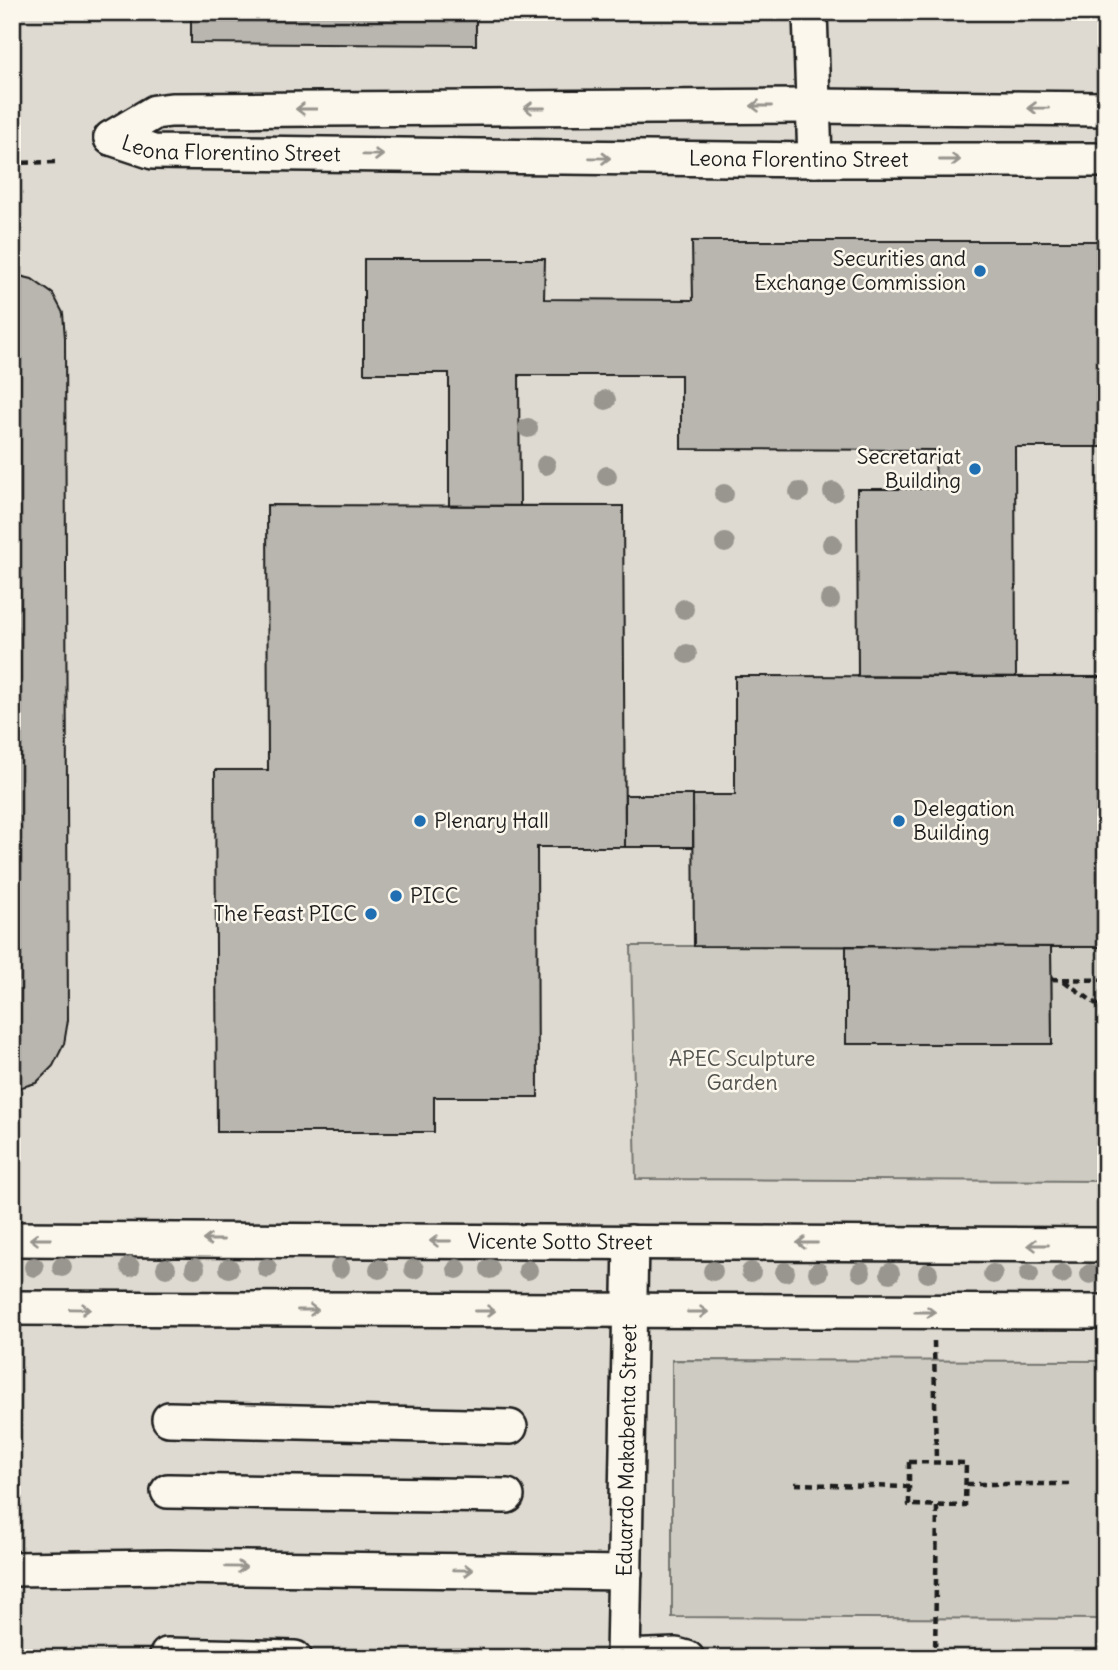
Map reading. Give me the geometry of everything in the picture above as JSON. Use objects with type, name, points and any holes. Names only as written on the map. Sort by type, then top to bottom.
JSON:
[{"type":"street","points":[[810,12],[815,160]]},
{"type":"street","name":"Leona Florentino Street","points":[[1106,109],[813,106],[171,110],[155,112],[111,138],[153,152],[815,160],[1106,160]]},
{"type":"street","name":"Vicente Sotto Street","points":[[12,1239],[1106,1245]]},
{"type":"street","name":"Eduardo Makabenta Street","points":[[623,1657],[631,1242]]},
{"type":"street","points":[[12,1308],[1106,1312]]},
{"type":"street","points":[[169,1419],[510,1427]]},
{"type":"street","points":[[168,1491],[507,1496]]},
{"type":"street","points":[[12,1569],[167,1567],[625,1573]]},
{"type":"street","points":[[167,1655],[295,1658]]},
{"type":"street","points":[[623,1657],[687,1658]]},
{"type":"path","points":[[12,163],[56,162]]},
{"type":"path","points":[[1051,979],[1106,980]]},
{"type":"path","points":[[1062,979],[1106,1011]]},
{"type":"path","points":[[933,1312],[936,1462]]},
{"type":"path","points":[[909,1462],[965,1462],[965,1484],[965,1506],[909,1505],[909,1462]]},
{"type":"path","points":[[795,1484],[909,1487]]},
{"type":"path","points":[[965,1484],[1073,1484]]},
{"type":"path","points":[[935,1658],[937,1506]]},
{"type":"shaded area","points":[[12,12],[1106,12],[1106,1658],[12,1658]]},
{"type":"green space","name":"APEC Sculpture Garden","points":[[631,946],[846,946],[846,1043],[1052,1036],[1051,947],[1106,947],[1106,1181],[636,1179]]},
{"type":"green space","points":[[672,1360],[1106,1361],[1106,1619],[672,1617]]},
{"type":"building","points":[[191,12],[476,12],[476,45],[191,43]]},
{"type":"building","name":"Secretariat Building","points":[[692,241],[1106,241],[1106,447],[1015,447],[1016,677],[858,677],[857,489],[936,489],[935,450],[681,449],[681,375],[519,375],[520,506],[449,506],[449,373],[364,373],[364,259],[545,259],[544,299],[693,300]]},
{"type":"building","points":[[12,274],[32,279],[53,294],[63,313],[65,338],[68,1020],[64,1044],[53,1066],[36,1083],[15,1089],[12,1089]]},
{"type":"building","name":"Plenary Hall","points":[[267,505],[623,506],[625,847],[537,847],[538,1097],[434,1097],[434,1132],[217,1132],[215,770],[268,770]]},
{"type":"building","name":"Delegation Building","points":[[735,676],[1106,677],[1106,947],[694,946],[693,795],[735,795]]},
{"type":"building","points":[[625,795],[693,795],[693,847],[625,847]]},
{"type":"building","points":[[846,946],[1051,947],[1052,1044],[846,1044]]},
{"type":"place","name":"Securities and Exchange Commission","points":[[980,271]]},
{"type":"place","name":"Secretariat Building","points":[[975,469]]},
{"type":"place","name":"Plenary Hall","points":[[420,821]]},
{"type":"place","name":"Delegation Building","points":[[899,821]]},
{"type":"place","name":"PICC","points":[[396,896]]},
{"type":"place","name":"The Feast PICC","points":[[371,914]]}]
